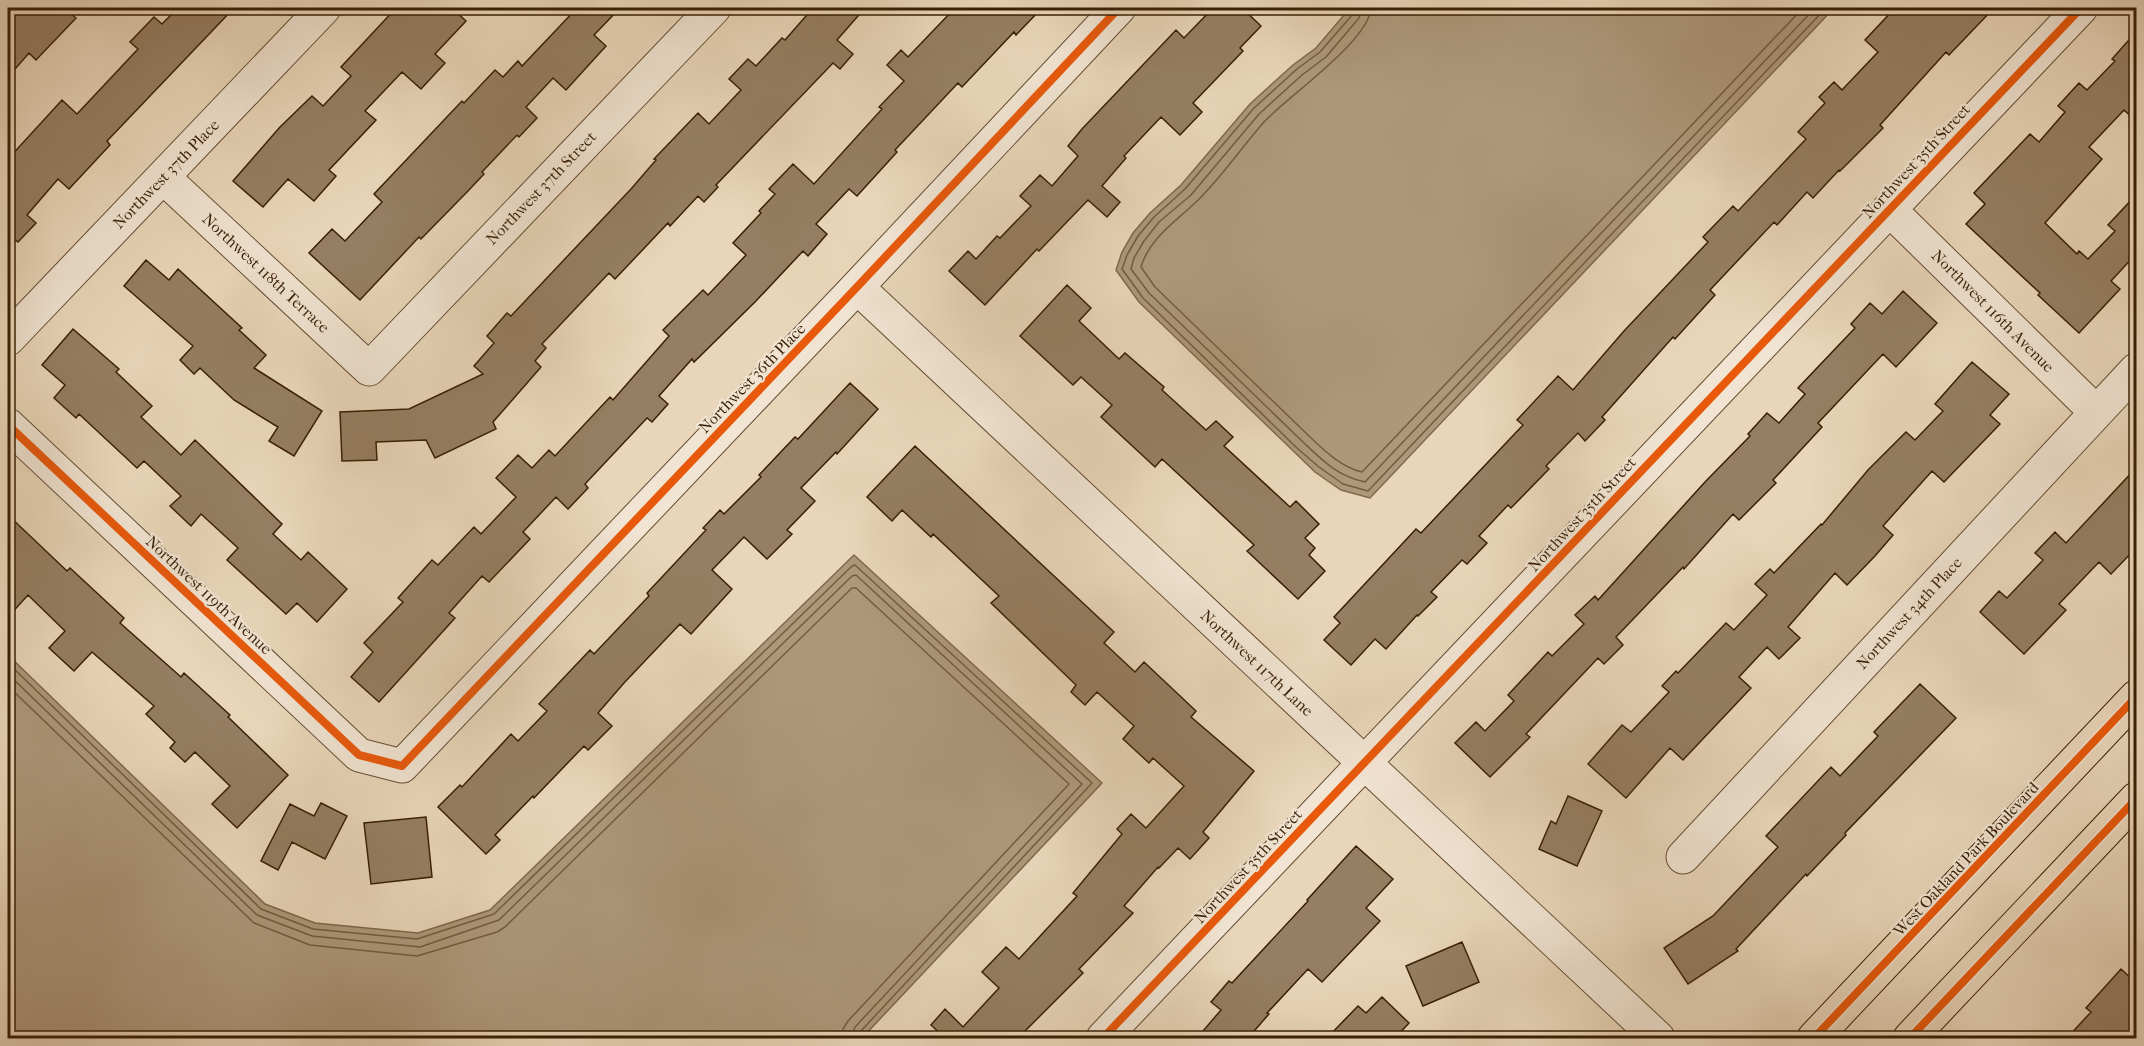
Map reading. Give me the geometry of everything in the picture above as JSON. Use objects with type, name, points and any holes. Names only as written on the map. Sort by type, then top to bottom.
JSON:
[{"type":"main road","name":"West Oakland Park Boulevard","points":[[1814,1038],[2136,697]]},
{"type":"main road","points":[[1910,1038],[2136,799]]},
{"type":"street","name":"Northwest 37th Place","points":[[8,339],[324,8]]},
{"type":"street","name":"Northwest 37th Street","points":[[369,369],[714,8]]},
{"type":"street","name":"Northwest 36th Place","points":[[402,766],[1119,8]]},
{"type":"street","name":"Northwest 35th Street","points":[[1103,1038],[2080,8]]},
{"type":"street","name":"Northwest 118th Terrace","points":[[163,177],[369,369]]},
{"type":"street","name":"Northwest 116th Avenue","points":[[1889,209],[2096,412]]},
{"type":"street","name":"Northwest 117th Lane","points":[[857,287],[1658,1038]]},
{"type":"street","name":"Northwest 34th Place","points":[[1683,856],[2136,370]]},
{"type":"street","name":"Northwest 119th Avenue","points":[[8,425],[359,755],[402,766]]},
{"type":"water","points":[[1350,8],[1834,8],[1370,498],[1341,490],[1315,472],[1139,302],[1116,270],[1122,252],[1133,233],[1150,213],[1181,185],[1250,104],[1293,65],[1316,48]]},
{"type":"water","points":[[854,555],[1102,783],[862,1038],[8,1038],[8,655],[265,904],[315,923],[418,933],[490,910]]},
{"type":"building","points":[[16,8],[64,8],[76,18],[36,60],[29,53],[8,77],[8,17]]},
{"type":"building","points":[[178,8],[234,8],[107,141],[110,145],[69,189],[58,179],[27,215],[36,223],[18,242],[9,235],[8,237],[8,159],[62,100],[77,114],[138,49],[130,42],[154,17],[162,24]]},
{"type":"building","points":[[396,8],[452,8],[466,21],[435,54],[445,63],[421,89],[402,72],[365,111],[376,120],[329,170],[336,176],[314,201],[288,179],[263,207],[233,181],[280,127],[312,96],[323,106],[351,76],[341,67]]},
{"type":"building","points":[[577,8],[620,8],[594,35],[606,46],[566,90],[553,78],[526,107],[537,118],[519,137],[517,135],[482,172],[484,174],[468,191],[421,239],[419,237],[360,300],[309,253],[332,229],[345,241],[382,202],[374,194],[462,101],[464,103],[495,70],[503,77],[518,61],[522,66]]},
{"type":"building","points":[[813,8],[865,8],[837,40],[853,54],[840,69],[833,63],[716,185],[718,187],[704,202],[698,196],[670,226],[668,223],[615,279],[609,273],[542,344],[546,348],[535,361],[541,367],[493,422],[496,429],[435,458],[426,440],[376,442],[377,460],[342,461],[340,412],[409,409],[483,374],[474,366],[494,343],[487,336],[507,313],[511,316],[631,189],[656,160],[654,159],[698,113],[709,124],[741,90],[729,79],[748,59],[756,66],[782,38],[785,40]]},
{"type":"building","points":[[955,8],[1042,8],[1016,35],[1014,32],[962,87],[958,83],[895,150],[897,152],[857,196],[849,189],[816,224],[827,234],[808,256],[803,251],[694,362],[692,359],[659,396],[668,404],[652,422],[647,418],[585,484],[588,488],[568,509],[556,497],[523,532],[530,539],[489,582],[482,576],[449,613],[455,618],[379,702],[351,677],[373,652],[364,643],[403,602],[398,598],[432,560],[438,565],[474,527],[481,534],[516,497],[496,478],[518,455],[532,468],[549,450],[555,456],[610,397],[613,400],[669,336],[663,330],[703,290],[708,295],[746,255],[733,243],[775,194],[769,189],[793,164],[814,184],[882,109],[879,107],[904,81],[887,65],[901,50],[908,57]]},
{"type":"building","points":[[1213,8],[1242,8],[1261,26],[1240,48],[1243,51],[1193,103],[1202,112],[1180,135],[1161,117],[1124,156],[1126,158],[1102,186],[1120,202],[1107,217],[1088,200],[1039,251],[1037,249],[985,305],[949,271],[968,251],[976,259],[997,236],[1000,238],[1031,206],[1020,196],[1040,175],[1052,186],[1078,156],[1068,146],[1082,129],[1176,30],[1184,38]]},
{"type":"building","points":[[1895,8],[1994,8],[1949,55],[1946,52],[1880,125],[1883,128],[1813,198],[1807,192],[1777,225],[1774,222],[1710,290],[1715,295],[1675,339],[1673,337],[1602,417],[1605,420],[1585,441],[1578,433],[1546,466],[1549,469],[1511,508],[1508,505],[1479,536],[1487,543],[1467,564],[1462,560],[1431,592],[1437,597],[1386,649],[1375,639],[1351,665],[1324,640],[1340,623],[1334,617],[1416,529],[1421,533],[1523,425],[1517,420],[1558,376],[1573,390],[1624,331],[1708,242],[1703,237],[1733,206],[1738,211],[1806,139],[1798,132],[1825,103],[1819,97],[1834,82],[1842,90],[1878,52],[1865,40]]},
{"type":"building","points":[[2136,32],[2136,121],[2124,110],[2089,147],[2102,159],[2045,223],[2077,254],[2079,251],[2088,259],[2115,231],[2108,225],[2136,195],[2136,254],[2111,281],[2120,289],[2079,333],[1966,224],[1985,204],[1974,193],[2030,134],[2039,142],[2065,112],[2058,106],[2079,83],[2087,90],[2115,61],[2112,59]]},
{"type":"building","points":[[146,260],[169,280],[178,269],[242,328],[239,330],[266,355],[254,368],[322,411],[294,456],[269,441],[278,427],[234,400],[200,368],[194,374],[180,360],[193,346],[124,286]]},
{"type":"building","points":[[1067,285],[1091,308],[1079,321],[1119,359],[1125,353],[1164,387],[1162,390],[1206,430],[1216,421],[1233,437],[1224,446],[1290,507],[1296,501],[1319,524],[1305,538],[1315,548],[1309,555],[1325,571],[1298,599],[1247,551],[1254,545],[1162,459],[1155,467],[1101,417],[1112,405],[1081,377],[1073,385],[1020,336]]},
{"type":"building","points":[[1903,291],[1937,323],[1896,367],[1883,354],[1818,423],[1822,427],[1773,480],[1776,483],[1739,520],[1733,514],[1684,569],[1683,567],[1616,637],[1623,645],[1604,664],[1598,658],[1526,734],[1530,737],[1490,777],[1455,743],[1476,722],[1485,731],[1514,701],[1508,695],[1548,652],[1552,656],[1584,624],[1575,615],[1595,596],[1598,600],[1750,436],[1748,434],[1767,413],[1779,423],[1805,394],[1798,388],[1855,328],[1851,324],[1870,303],[1882,314]]},
{"type":"building","points":[[73,329],[119,369],[116,372],[152,406],[141,417],[181,455],[195,440],[282,524],[273,534],[301,560],[308,552],[347,589],[317,622],[297,603],[286,614],[227,560],[238,548],[201,514],[191,526],[170,506],[181,496],[144,461],[137,468],[79,414],[76,418],[54,398],[65,385],[42,365]]},
{"type":"building","points":[[1972,362],[2009,394],[1990,415],[2000,424],[1944,482],[1932,471],[1883,526],[1893,535],[1875,556],[1847,585],[1835,573],[1788,627],[1800,638],[1779,659],[1767,647],[1739,677],[1751,688],[1683,760],[1670,748],[1626,798],[1588,764],[1622,725],[1631,732],[1669,692],[1662,686],[1676,671],[1678,673],[1726,623],[1734,630],[1767,595],[1755,584],[1770,569],[1774,573],[1822,525],[1868,470],[1906,432],[1915,440],[1943,411],[1935,404]]},
{"type":"building","points":[[850,383],[878,409],[837,454],[836,452],[801,488],[815,501],[787,530],[792,534],[767,559],[744,537],[712,570],[732,589],[691,634],[680,624],[624,683],[598,713],[612,726],[588,750],[584,746],[534,798],[533,796],[495,835],[500,840],[486,854],[438,807],[460,785],[462,787],[511,734],[518,741],[547,711],[539,704],[590,650],[594,654],[649,596],[647,593],[706,530],[703,528],[720,510],[724,514],[761,477],[759,475],[795,437],[798,439]]},
{"type":"building","points":[[915,446],[1114,632],[1104,643],[1135,672],[1144,662],[1196,711],[1191,717],[1254,771],[1203,832],[1209,838],[1190,859],[1178,848],[1158,867],[1124,906],[1133,913],[1079,969],[1083,973],[1018,1038],[945,1038],[931,1025],[945,1009],[963,1027],[999,988],[982,972],[1006,947],[1019,959],[1077,896],[1073,893],[1122,834],[1117,829],[1131,814],[1146,828],[1184,786],[1153,758],[1149,763],[1123,739],[1134,726],[1097,692],[1085,705],[1071,692],[1076,685],[991,603],[999,596],[933,534],[931,537],[902,510],[892,521],[867,497]]},
{"type":"building","points":[[2136,468],[2136,548],[2111,574],[2099,562],[2059,604],[2066,610],[2024,654],[1980,612],[1999,591],[2007,598],[2043,560],[2035,553],[2055,532],[2066,543]]},
{"type":"building","points":[[8,515],[67,571],[70,568],[124,618],[120,623],[181,677],[184,673],[230,715],[228,717],[288,775],[237,828],[212,804],[230,786],[195,752],[185,762],[170,748],[175,742],[146,714],[154,706],[92,652],[74,671],[49,648],[65,631],[28,595],[8,617]]},
{"type":"building","points":[[1920,684],[1956,718],[1845,833],[1846,835],[1807,876],[1806,874],[1736,949],[1738,951],[1688,984],[1664,948],[1713,916],[1778,847],[1766,836],[1831,767],[1840,776],[1878,736],[1874,732]]},
{"type":"building","points":[[1568,796],[1602,811],[1577,866],[1539,849],[1551,821],[1556,824]]},
{"type":"building","points":[[321,803],[347,816],[325,859],[292,842],[278,870],[261,861],[290,804],[314,816]]},
{"type":"building","points":[[426,817],[432,877],[371,884],[364,823]]},
{"type":"building","points":[[1356,846],[1393,879],[1366,908],[1380,921],[1322,982],[1308,969],[1267,1013],[1269,1014],[1248,1038],[1197,1038],[1221,1010],[1211,1002],[1229,981],[1232,983]]},
{"type":"building","points":[[1462,942],[1479,982],[1423,1006],[1406,966]]},
{"type":"building","points":[[2121,969],[2136,983],[2136,1038],[2067,1038],[2091,1012],[2086,1008]]},
{"type":"building","points":[[1382,997],[1409,1023],[1395,1038],[1327,1038],[1358,1006],[1366,1013]]},
{"type":"cycle path","points":[[8,425],[359,755],[402,766],[1119,8]]},
{"type":"cycle path","points":[[1103,1038],[2081,8]]},
{"type":"cycle path","points":[[1814,1038],[2136,697]]},
{"type":"cycle path","points":[[1910,1038],[2136,799]]}]
